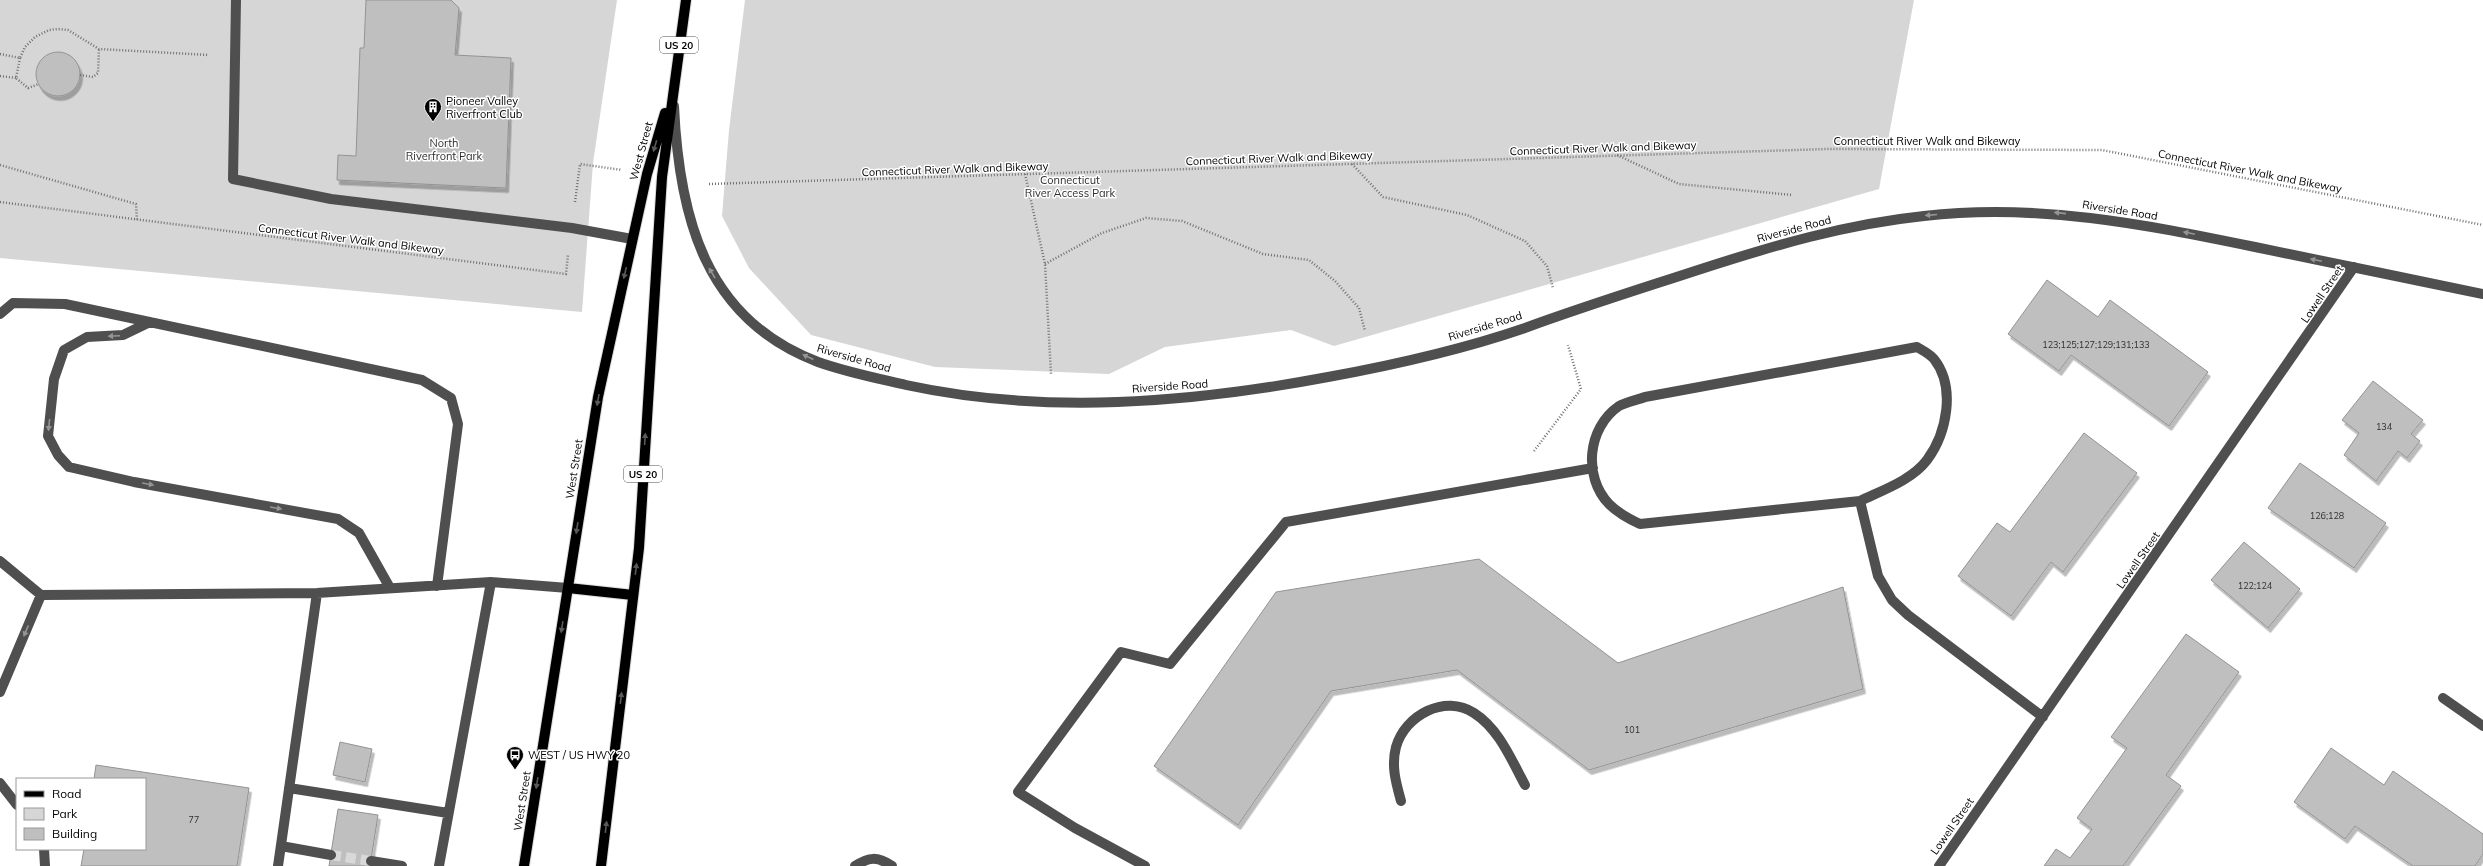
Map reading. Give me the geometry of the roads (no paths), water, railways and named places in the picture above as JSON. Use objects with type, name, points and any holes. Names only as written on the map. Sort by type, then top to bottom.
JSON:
[{"type":"main road","name":"West Street","points":[[602,866],[639,548],[662,177],[686,4]]},
{"type":"main road","name":"West Street","points":[[524,866],[598,397],[647,174],[674,82]]},
{"type":"main road","points":[[568,588],[633,595]]},
{"type":"street","points":[[236,0],[237,57],[233,179],[331,200],[572,228],[632,240]]},
{"type":"street","name":"Riverside Road","points":[[674,82],[682,194],[702,254],[724,292],[738,309],[771,338],[816,362],[873,377],[932,390],[992,398],[1051,402],[1109,402],[1166,399],[1251,390],[1367,370],[1438,353],[1522,328],[1560,314],[1789,242],[1840,229],[1921,216],[2013,211],[2093,217],[2180,232],[2483,294]]},
{"type":"street","name":"Lowell Street","points":[[1939,866],[2354,267]]},
{"type":"street","points":[[0,314],[13,303],[65,304],[422,380],[451,398],[458,424],[437,586]]},
{"type":"street","points":[[150,322],[123,335],[87,337],[64,350],[54,379],[48,436],[58,455],[70,467],[120,479],[338,519],[359,533],[390,588]]},
{"type":"street","points":[[1917,347],[1933,358],[1943,373],[1947,409],[1940,435],[1927,460],[1904,480],[1860,501],[1640,524],[1623,516],[1608,503],[1595,480],[1591,453],[1597,430],[1619,406],[1645,397],[1917,347]]},
{"type":"street","points":[[1145,866],[1074,828],[1018,792],[1121,652],[1170,664],[1286,522],[1593,468]]},
{"type":"street","points":[[1860,501],[1878,576],[1892,600],[1908,615],[2043,717]]},
{"type":"street","points":[[0,561],[41,595],[317,593],[491,582],[568,588]]},
{"type":"street","points":[[439,866],[491,582]]},
{"type":"street","points":[[278,866],[317,593]]},
{"type":"street","points":[[0,692],[41,595]]},
{"type":"street","points":[[2443,698],[2483,726]]},
{"type":"street","points":[[1401,801],[1393,774],[1396,746],[1410,724],[1425,711],[1449,704],[1473,712],[1492,727],[1525,785]]},
{"type":"street","points":[[0,783],[16,803]]},
{"type":"street","points":[[289,788],[448,813]]},
{"type":"street","points":[[281,846],[331,854]]},
{"type":"street","points":[[44,850],[45,866]]},
{"type":"street","points":[[855,866],[869,858],[882,859],[892,866]]},
{"type":"street","points":[[371,861],[402,866]]},
{"type":"tunnel","points":[[331,855],[371,861]]},
{"type":"place","name":"Pioneer Valley Riverfront Club","points":[[433,122]]},
{"type":"place","name":"WEST / US HWY 20","points":[[515,770]]},
{"type":"park label","name":"North Riverfront Park","points":[[444,149]]},
{"type":"park label","name":"Connecticut River Access Park","points":[[1070,186]]}]
